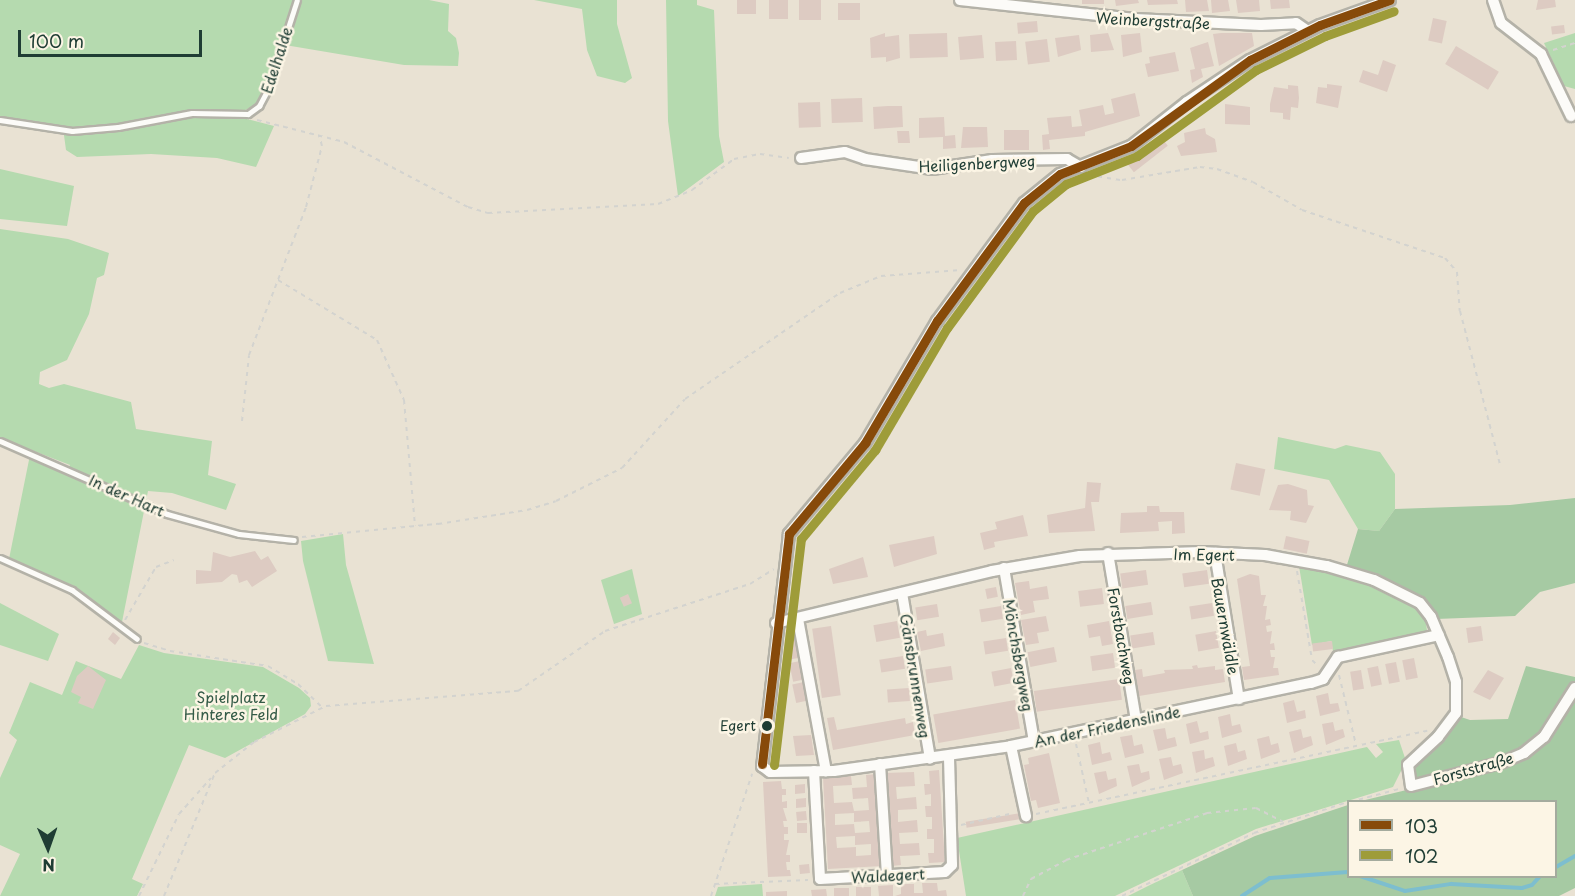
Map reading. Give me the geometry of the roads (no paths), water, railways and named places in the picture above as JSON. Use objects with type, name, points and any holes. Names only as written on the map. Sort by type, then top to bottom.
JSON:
[{"type":"street","name":"Weinbergstraße","points":[[960,0],[1134,19],[1261,25],[1296,23],[1308,30]]},
{"type":"street","points":[[776,623],[783,564],[794,524],[871,434],[931,329],[1032,195],[1060,174],[1125,150],[1224,76],[1308,30],[1390,0]]},
{"type":"street","points":[[1493,0],[1501,23],[1541,54],[1571,116]]},
{"type":"street","name":"Heiligenbergweg","points":[[801,158],[845,152],[928,169],[987,161],[1061,159],[1072,160],[1081,167]]},
{"type":"street","name":"Im Egert","points":[[776,623],[798,620],[1004,568],[1108,553],[1215,553],[1295,559],[1363,576],[1412,598],[1429,613],[1439,635],[1457,692],[1456,712],[1445,730],[1408,765],[1411,786]]},
{"type":"street","name":"Forstbachweg","points":[[1108,553],[1136,720]]},
{"type":"street","name":"Bauernwäldle","points":[[1215,553],[1239,699]]},
{"type":"street","name":"Mönchsbergweg","points":[[1004,568],[1034,741]]},
{"type":"street","name":"Gänsbrunnenweg","points":[[902,593],[930,759]]},
{"type":"street","points":[[798,620],[826,771]]},
{"type":"street","name":"An der Friedenslinde","points":[[776,623],[762,764],[770,772],[826,771],[930,759],[1011,746],[1319,681],[1338,657],[1439,635]]},
{"type":"street","name":"Forststraße","points":[[1411,786],[1503,762],[1524,753],[1545,737],[1575,688]]},
{"type":"street","points":[[1011,746],[1026,813]]},
{"type":"street","name":"Waldegert","points":[[814,771],[820,879],[950,870],[949,756]]},
{"type":"street","points":[[880,764],[887,875]]},
{"type":"lane","name":"Edelhalde","points":[[0,120],[72,131],[118,127],[192,112],[248,114],[259,106],[269,87],[297,0]]},
{"type":"lane","name":"In der Hart","points":[[0,441],[167,514],[239,534],[294,540]]},
{"type":"lane","points":[[0,558],[72,590],[137,639]]},
{"type":"waterway","points":[[1557,866],[1575,856]]},
{"type":"waterway","points":[[1242,896],[1270,878],[1347,872]]},
{"type":"waterway","points":[[1366,878],[1405,891],[1451,884],[1522,888],[1532,885],[1538,878]]},
{"type":"place","name":"Egert","points":[[767,726]]},
{"type":"park label","name":"Spielplatz Hinteres Feld","points":[[231,704]]}]
